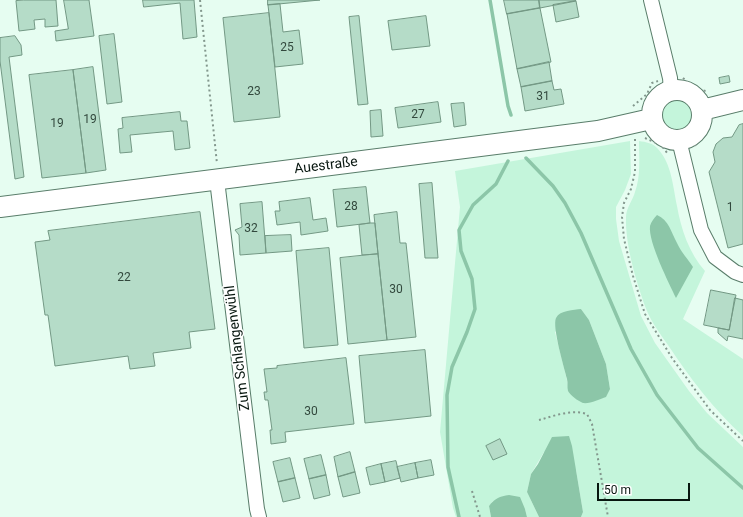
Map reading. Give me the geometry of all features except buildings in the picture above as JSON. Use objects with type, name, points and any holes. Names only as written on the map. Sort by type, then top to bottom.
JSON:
[{"type":"street","points":[[651,0],[670,78],[671,90]]},
{"type":"street","points":[[671,90],[678,90],[692,94],[698,101],[702,110],[700,126],[694,134],[686,139],[679,140],[666,138],[659,134],[651,119],[654,103],[659,97],[671,90]]},
{"type":"street","points":[[702,110],[743,100]]},
{"type":"street","name":"Auestraße","points":[[0,207],[598,131],[651,119]]},
{"type":"street","points":[[679,140],[701,230],[715,257],[735,272],[743,275]]},
{"type":"street","name":"Zum Schlangenwühl","points":[[217,180],[259,517]]},
{"type":"path","points":[[200,0],[217,162],[217,180]]},
{"type":"path","points":[[634,135],[636,147],[636,172],[631,189],[624,203],[622,216],[624,238],[633,276],[645,314],[672,358],[710,410],[743,440]]},
{"type":"path","points":[[539,420],[570,412],[587,414],[592,424],[608,517]]},
{"type":"path","points":[[472,490],[480,517]]},
{"type":"shaded area","points":[[679,99],[685,101],[690,106],[692,115],[690,124],[685,129],[673,131],[667,129],[662,124],[660,112],[662,106],[667,101]]},
{"type":"shaded area","points":[[630,141],[631,174],[616,207],[616,219],[619,241],[641,316],[655,343],[689,391],[707,413],[743,447],[743,517],[581,517],[583,512],[576,470],[544,452],[531,474],[527,492],[539,517],[527,517],[525,509],[493,501],[489,506],[491,517],[456,517],[453,508],[440,432],[460,207],[455,171]],"holes":[[[581,309],[589,320],[606,364],[610,389],[569,392],[555,332]]]},
{"type":"shaded area","points":[[639,141],[654,145],[663,155],[671,176],[683,232],[690,249],[705,271],[683,319],[743,359],[743,436],[702,393],[684,369],[654,324],[643,301],[632,265],[626,228],[626,214],[634,195],[638,180]]},
{"type":"shaded area","points":[[657,215],[667,223],[680,249],[693,267],[676,298],[652,242],[650,226]]},
{"type":"shaded area","points":[[581,309],[589,320],[606,364],[610,389],[606,397],[586,403],[583,403],[577,399],[568,391],[555,323],[556,318],[561,313]]},
{"type":"shaded area","points":[[569,436],[583,512],[581,517],[539,517],[527,492],[531,474],[552,437]]},
{"type":"shaded area","points":[[509,495],[520,497],[527,517],[491,517],[489,506],[493,501]]},
{"type":"waterway","points":[[490,0],[508,106],[511,115]]},
{"type":"waterway","points":[[526,158],[553,186],[565,203],[581,233],[631,349],[657,395],[698,448],[743,488]]},
{"type":"waterway","points":[[459,517],[448,467],[447,395],[452,367],[475,309],[472,279],[461,251],[459,230],[473,205],[496,184],[508,161]]}]
